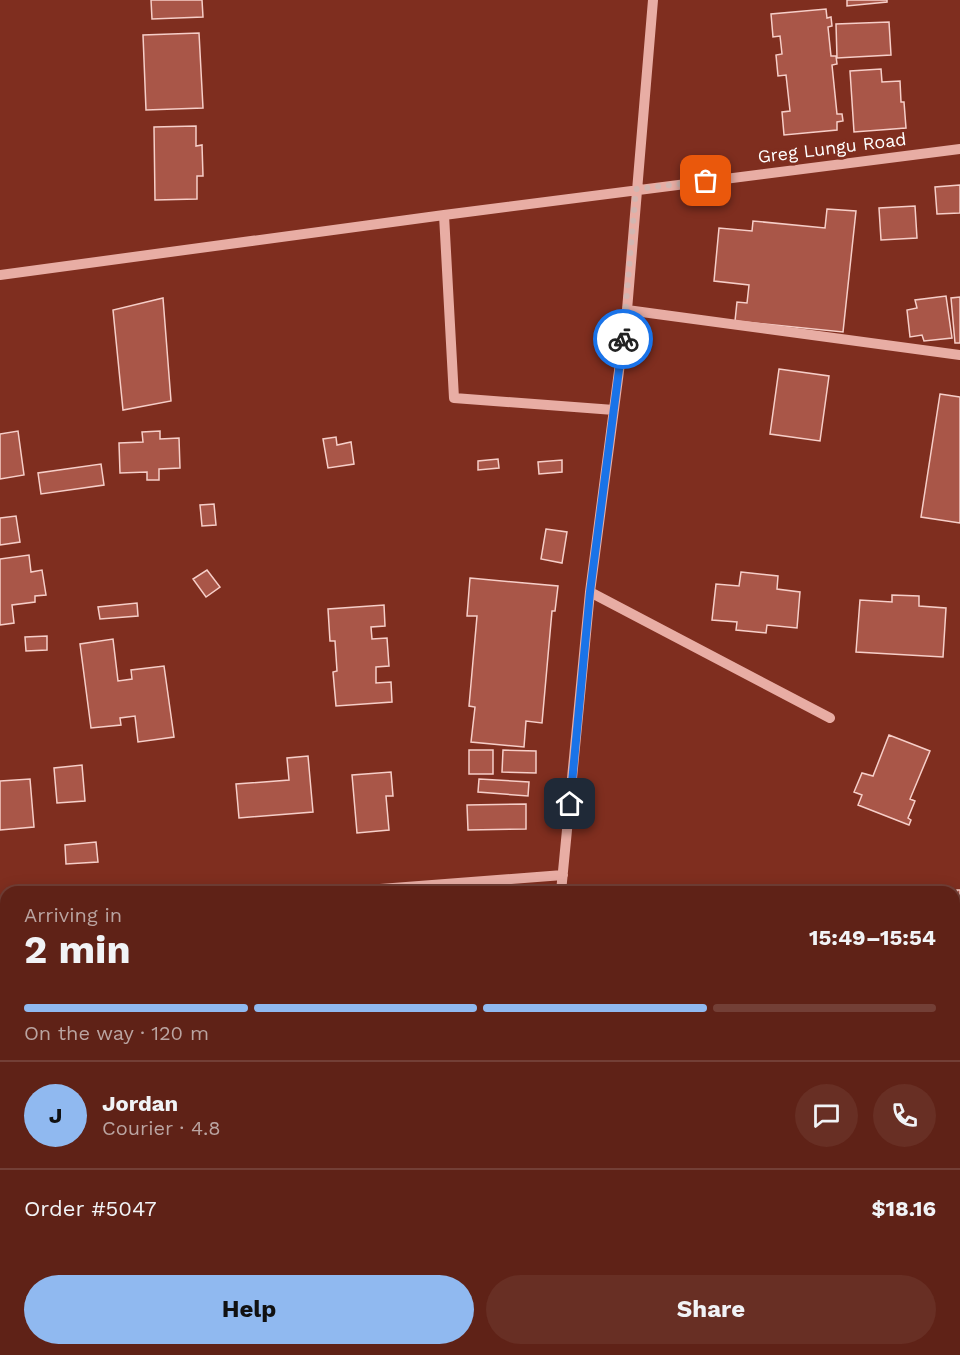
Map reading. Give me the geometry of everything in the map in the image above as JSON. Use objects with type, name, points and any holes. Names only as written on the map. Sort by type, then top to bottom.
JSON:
[{"type":"street","points":[[562,886],[590,592],[627,310],[653,0]]},
{"type":"street","name":"Greg Lungu Road","points":[[0,275],[444,214],[960,149]]},
{"type":"street","points":[[444,214],[454,398],[614,410]]},
{"type":"street","points":[[627,310],[960,355]]},
{"type":"street","points":[[590,592],[830,718]]},
{"type":"street","points":[[419,886],[563,875]]},
{"type":"building","points":[[151,0],[202,0],[203,17],[152,19]]},
{"type":"building","points":[[847,0],[887,0],[887,2],[847,6]]},
{"type":"building","points":[[826,9],[827,18],[831,17],[832,26],[828,27],[831,56],[836,56],[837,64],[832,65],[837,114],[842,114],[843,121],[837,122],[837,130],[784,135],[782,112],[790,111],[786,75],[778,76],[776,55],[782,54],[780,36],[773,37],[771,14]]},
{"type":"building","points":[[889,22],[891,55],[837,58],[836,24]]},
{"type":"building","points":[[199,33],[203,108],[146,110],[143,35]]},
{"type":"building","points":[[881,69],[882,82],[900,81],[906,128],[854,132],[850,71]]},
{"type":"building","points":[[196,126],[196,146],[202,145],[203,176],[197,176],[197,199],[155,200],[154,127]]},
{"type":"building","points":[[960,185],[960,213],[937,214],[935,187]]},
{"type":"building","points":[[915,206],[917,238],[881,240],[879,208]]},
{"type":"building","points":[[827,209],[856,211],[843,332],[735,321],[737,302],[747,303],[749,285],[714,281],[719,228],[752,231],[753,221],[825,228]]},
{"type":"building","points":[[946,296],[952,338],[924,341],[922,335],[910,337],[907,310],[917,308],[915,300]]},
{"type":"building","points":[[960,297],[960,343],[955,343],[951,298]]},
{"type":"building","points":[[163,298],[171,401],[123,410],[113,310]]},
{"type":"building","points":[[779,369],[829,376],[820,441],[770,434]]},
{"type":"building","points":[[940,394],[960,397],[960,523],[921,517]]},
{"type":"building","points":[[18,431],[24,475],[0,479],[0,434]]},
{"type":"building","points":[[160,431],[160,439],[179,438],[180,468],[159,469],[159,480],[147,480],[147,472],[120,473],[119,443],[143,442],[142,432]]},
{"type":"building","points":[[336,437],[337,445],[351,442],[354,464],[328,468],[323,439]]},
{"type":"building","points":[[498,459],[499,468],[478,470],[478,461]]},
{"type":"building","points":[[562,460],[562,472],[539,474],[538,462]]},
{"type":"building","points":[[101,464],[104,485],[41,494],[38,473]]},
{"type":"building","points":[[214,504],[216,525],[202,526],[200,505]]},
{"type":"building","points":[[16,516],[20,542],[0,545],[0,518]]},
{"type":"building","points":[[546,529],[567,532],[562,563],[541,559]]},
{"type":"building","points":[[29,555],[31,572],[42,570],[46,595],[35,596],[35,602],[12,605],[14,623],[0,625],[0,559]]},
{"type":"building","points":[[207,570],[220,587],[206,597],[193,579]]},
{"type":"building","points":[[741,572],[778,576],[777,589],[800,592],[797,628],[767,625],[766,633],[736,630],[737,622],[712,620],[716,584],[739,586]]},
{"type":"building","points":[[470,578],[558,586],[555,611],[552,611],[542,723],[526,721],[524,747],[471,742],[475,707],[469,706],[477,616],[467,616]]},
{"type":"building","points":[[892,595],[919,596],[919,606],[946,608],[943,657],[856,652],[860,600],[892,602]]},
{"type":"building","points":[[137,603],[138,616],[100,619],[98,607]]},
{"type":"building","points":[[384,605],[385,626],[371,627],[372,639],[387,638],[389,666],[376,667],[376,683],[391,682],[392,702],[336,706],[333,672],[337,671],[335,641],[330,641],[328,609]]},
{"type":"building","points":[[47,636],[47,650],[26,651],[25,637]]},
{"type":"building","points":[[113,639],[118,681],[132,679],[131,670],[164,666],[174,737],[138,742],[135,716],[120,718],[121,725],[91,728],[80,644]]},
{"type":"building","points":[[889,735],[930,751],[910,799],[915,801],[908,818],[911,820],[909,825],[858,805],[862,795],[854,792],[862,773],[873,776]]},
{"type":"building","points":[[469,750],[493,750],[493,774],[469,774]]},
{"type":"building","points":[[503,750],[536,751],[536,773],[502,772]]},
{"type":"building","points":[[308,756],[313,812],[239,818],[236,784],[289,780],[287,758]]},
{"type":"building","points":[[82,765],[85,801],[57,803],[54,768]]},
{"type":"building","points":[[391,772],[393,796],[386,796],[389,830],[357,833],[352,775]]},
{"type":"building","points":[[30,779],[34,827],[0,830],[0,781]]},
{"type":"building","points":[[479,779],[529,782],[528,796],[478,792]]},
{"type":"building","points":[[526,804],[526,829],[468,830],[467,805]]},
{"type":"building","points":[[96,842],[98,862],[66,864],[65,845]]},
{"type":"way so far","points":[[623,339],[636,189],[706,181]]},
{"type":"route","points":[[570,804],[590,592],[623,339]]}]
